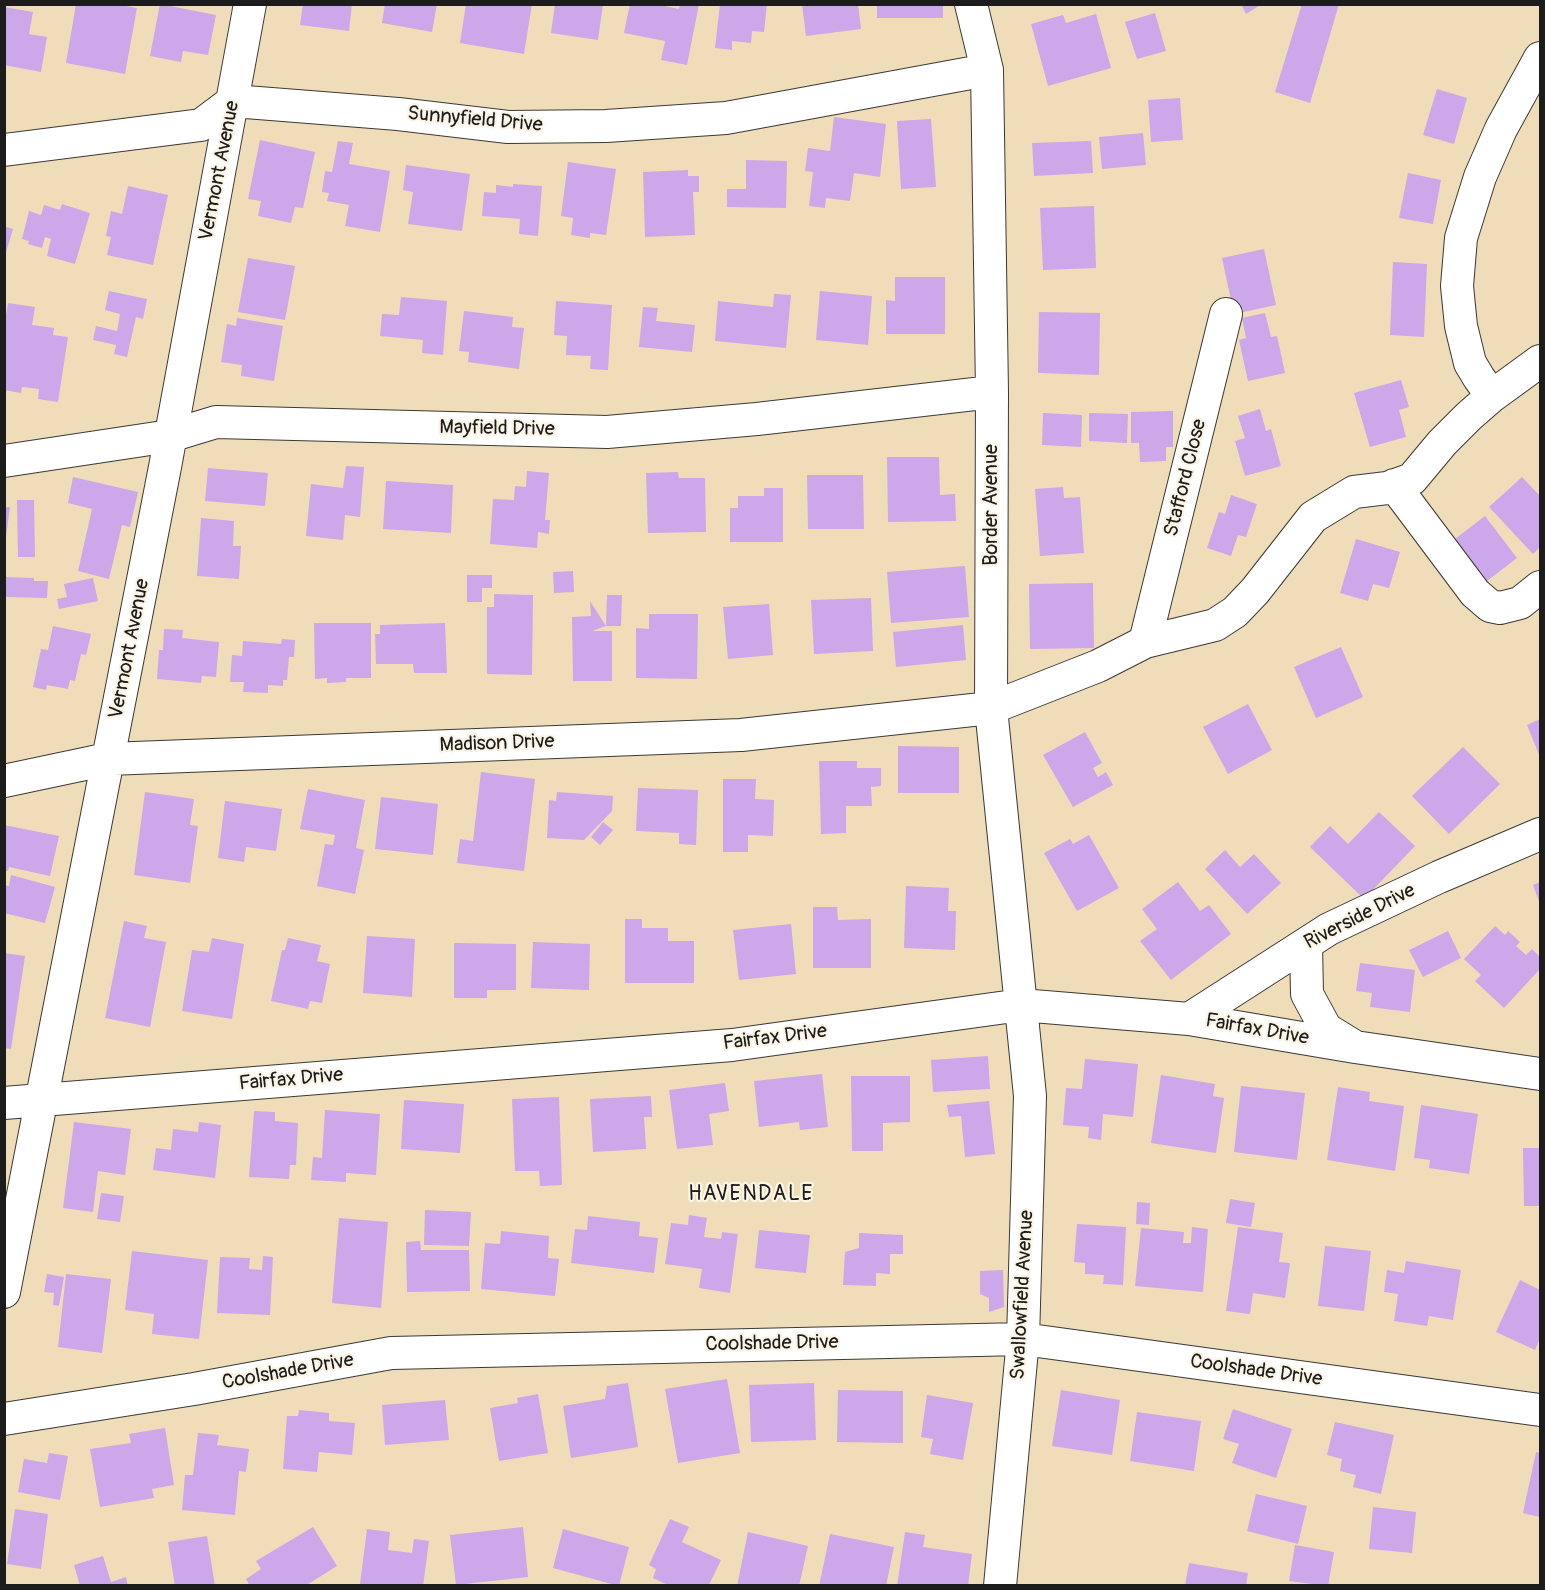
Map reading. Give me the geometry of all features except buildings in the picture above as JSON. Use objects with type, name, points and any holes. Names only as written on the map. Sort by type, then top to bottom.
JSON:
[{"type":"street","name":"Vermont Avenue","points":[[4,1292],[170,436],[250,4]]},
{"type":"street","name":"Border Avenue","points":[[971,4],[987,70],[992,392],[991,708],[1021,1005]]},
{"type":"street","points":[[1492,396],[1470,363],[1461,326],[1457,286],[1460,246],[1480,177],[1501,129],[1540,58]]},
{"type":"street","name":"Sunnyfield Drive","points":[[233,100],[398,114],[508,127],[606,126],[726,118],[987,70]]},
{"type":"street","points":[[4,150],[201,125],[233,100]]},
{"type":"street","name":"Stafford Close","points":[[1145,642],[1226,314]]},
{"type":"street","points":[[1540,361],[1492,396],[1442,443],[1412,479],[1394,485],[1475,593],[1490,606],[1500,608],[1520,603],[1540,587]]},
{"type":"street","name":"Mayfield Drive","points":[[4,461],[170,436],[216,422],[607,432],[757,419],[992,392]]},
{"type":"street","name":"Madison Drive","points":[[4,781],[108,759],[741,735],[991,708],[1098,666],[1145,642],[1215,625],[1235,612],[1255,591],[1313,517],[1354,492],[1394,485]]},
{"type":"street","name":"Riverside Drive","points":[[1189,1019],[1329,929],[1439,877],[1540,834]]},
{"type":"street","points":[[1306,944],[1307,994],[1326,1029],[1355,1047]]},
{"type":"street","name":"Fairfax Drive","points":[[4,1102],[732,1045],[1021,1005],[1189,1019],[1355,1047],[1540,1074]]},
{"type":"street","name":"Swallowfield Avenue","points":[[1000,1586],[1023,1339],[1030,1096],[1021,1005]]},
{"type":"street","name":"Coolshade Drive","points":[[4,1419],[194,1389],[391,1353],[1023,1339],[1540,1410]]},
{"type":"district","name":"HAVENDALE","points":[[751,1195]]}]
